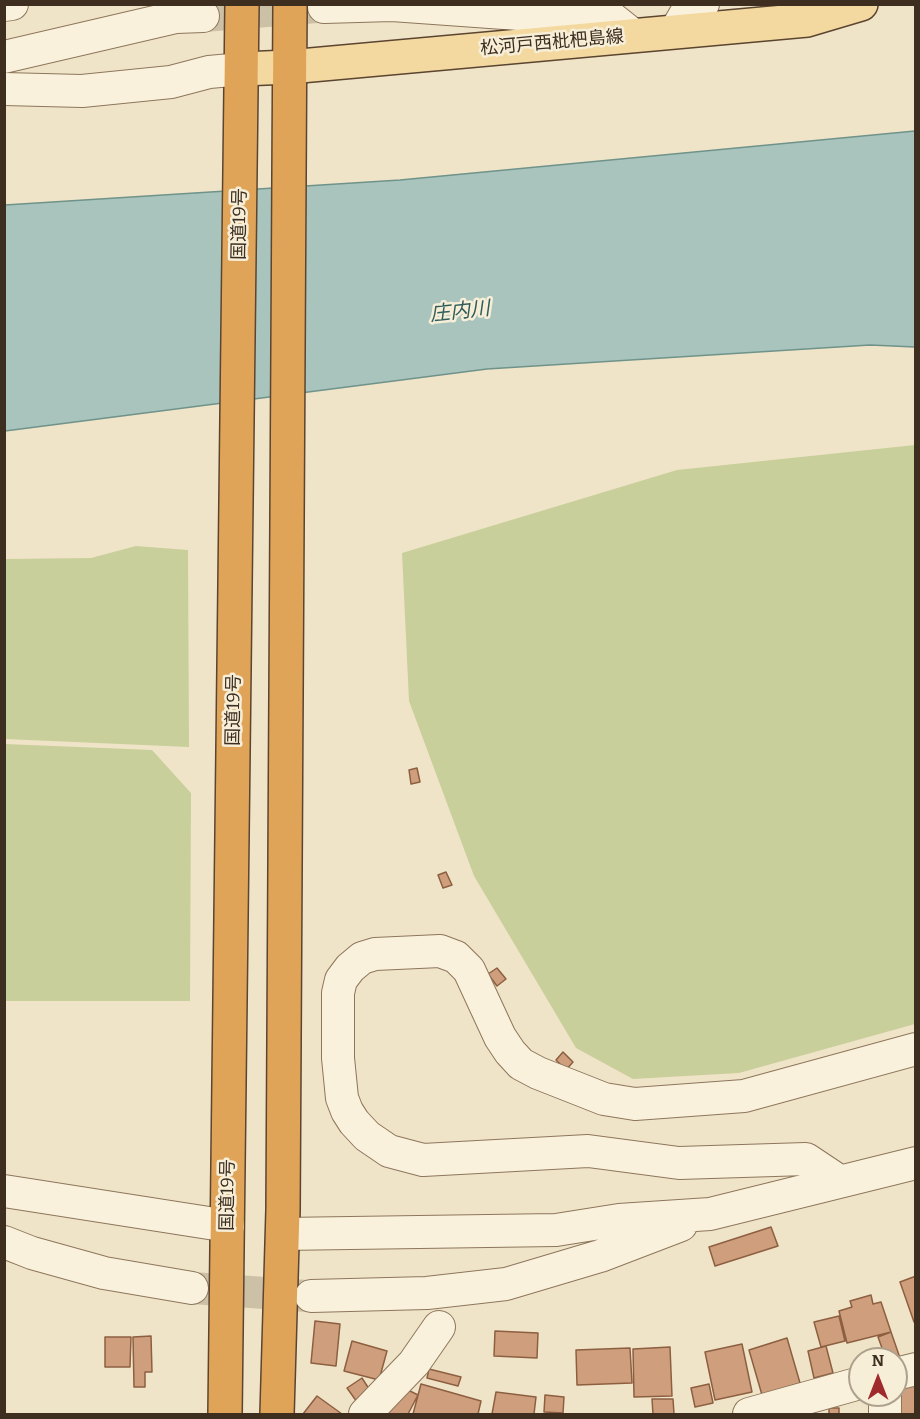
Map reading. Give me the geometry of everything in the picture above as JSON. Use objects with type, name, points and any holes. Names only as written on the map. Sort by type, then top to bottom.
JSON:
[{"type":"highway","name":"国道19号","points":[[225,1414],[242,4]]},
{"type":"highway","points":[[277,1414],[282,1222],[290,4]]},
{"type":"main road","name":"松河戸西枇杷島線","points":[[242,75],[289,75],[633,35],[807,20],[861,4]]},
{"type":"street","points":[[4,5],[12,4]]},
{"type":"street","points":[[675,32],[686,13],[703,4]]},
{"type":"street","points":[[324,7],[392,5],[532,15],[608,15],[633,35]]},
{"type":"street","points":[[4,57],[176,18],[203,16]]},
{"type":"street","points":[[4,88],[82,91],[171,82],[209,72],[242,75]]},
{"type":"street","points":[[838,1181],[806,1160],[679,1163],[588,1151],[423,1160],[389,1151],[367,1136],[354,1122],[342,1098],[338,1058],[338,993],[341,980],[362,958],[375,954],[440,951],[456,957],[469,970],[500,1037],[521,1064],[604,1099],[635,1104],[744,1096],[915,1049]]},
{"type":"street","points":[[311,1296],[427,1293],[506,1284],[600,1256],[710,1214],[915,1163]]},
{"type":"street","points":[[4,1191],[228,1217]]},
{"type":"street","points":[[282,1222],[556,1230],[619,1220],[710,1214]]},
{"type":"street","points":[[4,1242],[32,1253],[104,1273],[192,1288]]},
{"type":"street","points":[[365,1414],[414,1363],[439,1327]]},
{"type":"street","points":[[749,1414],[848,1386]]},
{"type":"green space","points":[[915,445],[915,1024],[739,1073],[633,1079],[576,1048],[474,876],[409,701],[402,553],[677,470]]},
{"type":"green space","points":[[136,546],[188,550],[189,747],[5,739],[5,559],[91,558]]},
{"type":"green space","points":[[5,744],[152,750],[191,793],[190,1001],[5,1001]]},
{"type":"water","name":"庄内川","points":[[915,131],[915,347],[870,345],[487,369],[5,431],[5,205],[400,180]]},
{"type":"building","points":[[417,768],[420,782],[411,784],[409,770]]},
{"type":"building","points":[[446,872],[452,885],[443,888],[438,875]]},
{"type":"building","points":[[497,968],[506,979],[497,986],[488,974]]},
{"type":"building","points":[[563,1052],[573,1062],[566,1070],[556,1060]]},
{"type":"building","points":[[771,1227],[778,1246],[715,1266],[709,1247]]},
{"type":"building","points":[[916,1276],[916,1322],[914,1322],[900,1282]]},
{"type":"building","points":[[871,1295],[873,1304],[881,1302],[891,1332],[847,1343],[839,1311],[852,1307],[850,1301]]},
{"type":"building","points":[[839,1316],[845,1341],[821,1347],[814,1322]]},
{"type":"building","points":[[315,1321],[340,1324],[336,1366],[311,1363]]},
{"type":"building","points":[[495,1331],[538,1333],[537,1358],[494,1356]]},
{"type":"building","points":[[891,1332],[896,1347],[882,1347],[878,1337]]},
{"type":"building","points":[[151,1336],[152,1372],[145,1372],[145,1387],[134,1387],[133,1337]]},
{"type":"building","points":[[105,1337],[131,1337],[130,1367],[105,1367]]},
{"type":"building","points":[[787,1338],[800,1383],[762,1395],[749,1350]]},
{"type":"building","points":[[352,1341],[387,1351],[379,1380],[344,1371]]},
{"type":"building","points":[[742,1344],[752,1392],[715,1400],[705,1352]]},
{"type":"building","points":[[826,1346],[833,1373],[814,1378],[808,1351]]},
{"type":"building","points":[[670,1347],[672,1396],[634,1397],[633,1349]]},
{"type":"building","points":[[630,1348],[632,1383],[577,1385],[576,1350]]},
{"type":"building","points":[[429,1369],[461,1377],[458,1386],[427,1378]]},
{"type":"building","points":[[362,1378],[371,1392],[357,1402],[347,1388]]},
{"type":"building","points":[[396,1384],[418,1395],[408,1414],[382,1414]]},
{"type":"building","points":[[421,1384],[481,1401],[478,1414],[413,1414]]},
{"type":"building","points":[[709,1384],[713,1403],[695,1407],[691,1388]]},
{"type":"building","points":[[908,1384],[916,1384],[916,1414],[897,1414],[897,1407],[908,1407]]},
{"type":"building","points":[[496,1392],[536,1397],[534,1414],[492,1414]]},
{"type":"building","points":[[545,1395],[564,1397],[563,1413],[544,1412]]},
{"type":"building","points":[[317,1396],[342,1414],[303,1414]]},
{"type":"building","points":[[652,1399],[673,1399],[674,1414],[653,1414]]},
{"type":"building","points":[[829,1408],[839,1408],[839,1414],[829,1414]]},
{"type":"tunnel","points":[[203,16],[317,7]]},
{"type":"tunnel","points":[[192,1288],[307,1296]]}]
